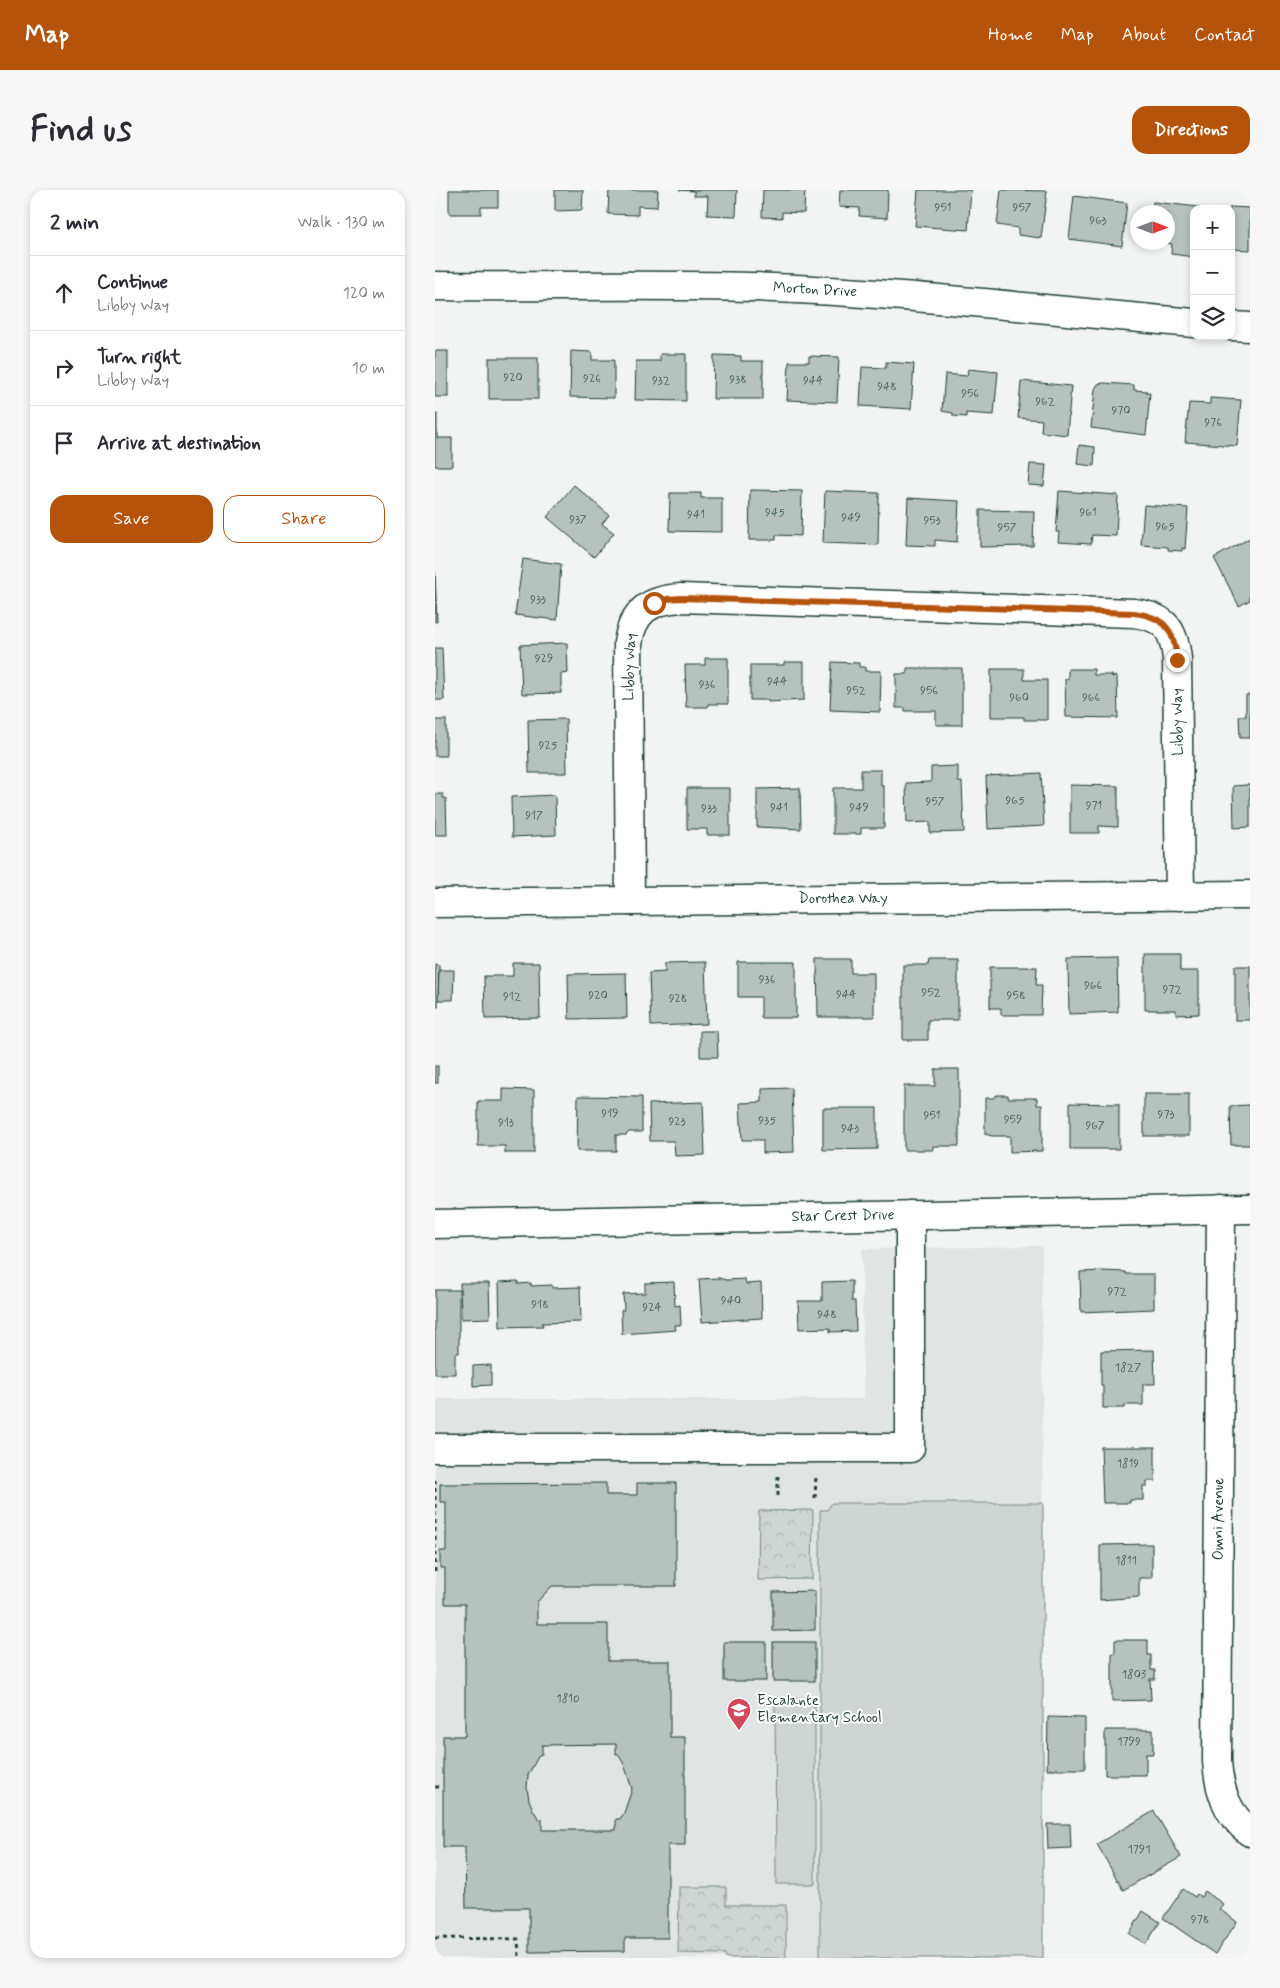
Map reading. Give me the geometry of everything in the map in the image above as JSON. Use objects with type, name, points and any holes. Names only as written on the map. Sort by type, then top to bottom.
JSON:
[{"type":"street","name":"Morton Drive","points":[[435,286],[751,287],[863,293],[1190,322]]},
{"type":"street","points":[[1235,326],[1250,327]]},
{"type":"street","name":"Libby Way","points":[[630,901],[628,643],[630,631],[634,620],[642,610],[654,603],[667,599],[681,598],[1134,613],[1146,614],[1157,619],[1166,625],[1172,635],[1177,660],[1180,896]]},
{"type":"street","name":"Dorothea Way","points":[[435,903],[1250,895]]},
{"type":"street","name":"Star Crest Drive","points":[[435,1224],[1250,1208]]},
{"type":"street","name":"Omni Avenue","points":[[1221,1209],[1217,1761],[1222,1794],[1229,1811],[1245,1828]]},
{"type":"street","points":[[435,1448],[911,1448],[911,1215]]},
{"type":"path","points":[[435,1469],[435,1572]]},
{"type":"path","points":[[435,1787],[443,1787]]},
{"type":"path","points":[[435,1938],[518,1939],[519,1958]]},
{"type":"shaded area","name":"Escalante Elementary School","points":[[1042,1246],[1043,1958],[435,1958],[435,1399],[863,1399],[862,1249]]},
{"type":"green space","points":[[832,1503],[1043,1503],[1043,1958],[820,1958],[820,1510],[827,1510]]},
{"type":"green space","points":[[813,1510],[812,1579],[758,1580],[759,1511]]},
{"type":"green space","points":[[775,1698],[815,1698],[815,1884],[776,1884]]},
{"type":"green space","points":[[679,1887],[726,1887],[726,1905],[786,1905],[786,1958],[726,1958],[725,1954],[678,1953]]},
{"type":"building","points":[[449,190],[498,190],[498,207],[481,207],[481,214],[449,214]]},
{"type":"building","points":[[555,190],[583,190],[582,210],[555,211]]},
{"type":"building","points":[[609,190],[658,190],[657,207],[638,206],[638,215],[608,214]]},
{"type":"building","points":[[679,190],[737,190],[736,216],[707,215],[708,196],[694,196],[694,191]]},
{"type":"building","points":[[763,190],[805,190],[804,213],[782,212],[782,218],[762,217]]},
{"type":"building","points":[[840,190],[888,190],[887,218],[859,216],[860,208],[839,207]]},
{"type":"building","points":[[918,190],[971,190],[968,230],[915,226]]},
{"type":"building","points":[[1001,190],[1047,191],[1041,238],[1018,235],[1018,228],[997,225]]},
{"type":"building","points":[[1074,196],[1127,203],[1122,246],[1069,239]]},
{"type":"building","points":[[1153,202],[1190,206],[1190,256],[1171,254],[1171,250],[1175,250],[1175,205],[1153,205]]},
{"type":"building","points":[[1235,207],[1250,208],[1250,250],[1235,249]]},
{"type":"building","points":[[435,351],[448,351],[448,397],[435,397]]},
{"type":"building","points":[[571,351],[592,352],[592,360],[614,360],[614,398],[570,397]]},
{"type":"building","points":[[660,354],[686,354],[686,401],[635,400],[636,361],[660,361]]},
{"type":"building","points":[[714,355],[741,356],[741,361],[763,361],[763,399],[713,399]]},
{"type":"building","points":[[809,356],[839,357],[837,402],[787,400],[789,362],[809,362]]},
{"type":"building","points":[[489,358],[538,358],[538,399],[489,399]]},
{"type":"building","points":[[886,362],[914,364],[911,409],[860,406],[862,367],[886,368]]},
{"type":"building","points":[[968,369],[998,372],[994,415],[966,413],[966,417],[953,416],[953,413],[942,411],[945,374],[967,376]]},
{"type":"building","points":[[1021,381],[1071,386],[1067,435],[1041,432],[1042,420],[1018,418]]},
{"type":"building","points":[[1098,384],[1134,385],[1134,390],[1150,393],[1146,435],[1091,428],[1095,389]]},
{"type":"building","points":[[1210,398],[1241,400],[1237,446],[1185,442],[1189,403],[1210,404]]},
{"type":"building","points":[[435,414],[437,414],[437,438],[452,438],[452,466],[435,466]]},
{"type":"building","points":[[1079,445],[1095,447],[1094,466],[1077,464]]},
{"type":"building","points":[[1030,464],[1046,465],[1044,486],[1028,485]]},
{"type":"building","points":[[574,485],[609,515],[602,524],[614,533],[594,557],[547,517]]},
{"type":"building","points":[[750,490],[802,491],[801,536],[776,535],[776,540],[749,540]]},
{"type":"building","points":[[825,491],[879,493],[878,545],[823,543]]},
{"type":"building","points":[[1059,491],[1118,495],[1116,536],[1092,535],[1091,544],[1058,542],[1059,532],[1056,532]]},
{"type":"building","points":[[670,493],[701,493],[701,498],[722,498],[722,532],[669,531]]},
{"type":"building","points":[[908,498],[959,501],[957,542],[935,540],[935,546],[906,545]]},
{"type":"building","points":[[1144,505],[1188,508],[1185,549],[1182,548],[1182,551],[1168,550],[1168,547],[1141,545]]},
{"type":"building","points":[[980,510],[1034,511],[1033,546],[980,547]]},
{"type":"building","points":[[1250,538],[1250,600],[1239,606],[1214,558]]},
{"type":"building","points":[[523,559],[561,564],[557,620],[515,615]]},
{"type":"building","points":[[435,571],[437,622],[435,622]]},
{"type":"building","points":[[567,643],[568,673],[561,674],[561,693],[522,694],[520,645]]},
{"type":"building","points":[[435,648],[442,648],[444,700],[435,700]]},
{"type":"building","points":[[705,658],[728,658],[728,704],[708,704],[708,707],[686,707],[685,665],[705,665]]},
{"type":"building","points":[[784,662],[804,662],[804,700],[768,702],[768,700],[750,700],[750,665],[784,665]]},
{"type":"building","points":[[832,662],[859,663],[859,667],[865,667],[865,671],[881,671],[880,712],[830,710]]},
{"type":"building","points":[[907,668],[962,668],[962,725],[936,725],[936,711],[905,711],[905,708],[896,708],[896,674],[907,674]]},
{"type":"building","points":[[991,669],[1024,669],[1024,680],[1047,680],[1047,720],[1024,720],[1024,717],[991,717]]},
{"type":"building","points":[[1068,669],[1094,669],[1094,675],[1117,676],[1118,718],[1066,717],[1065,679],[1068,679]]},
{"type":"building","points":[[1246,695],[1250,695],[1250,738],[1240,738],[1239,716],[1246,716]]},
{"type":"building","points":[[566,719],[567,773],[529,773],[528,720]]},
{"type":"building","points":[[435,720],[446,720],[446,756],[435,756]]},
{"type":"building","points":[[958,766],[958,782],[962,782],[964,832],[930,833],[930,822],[907,823],[906,783],[931,782],[931,767]]},
{"type":"building","points":[[861,770],[881,770],[881,786],[884,786],[884,828],[861,828],[861,834],[833,834],[833,788],[861,788]]},
{"type":"building","points":[[1041,773],[1044,826],[988,829],[986,776]]},
{"type":"building","points":[[1250,784],[1250,827],[1234,828],[1233,786]]},
{"type":"building","points":[[1070,785],[1118,786],[1118,827],[1099,826],[1099,833],[1070,833]]},
{"type":"building","points":[[687,788],[730,788],[730,835],[707,835],[707,829],[687,829]]},
{"type":"building","points":[[800,788],[801,829],[757,827],[757,789]]},
{"type":"building","points":[[435,794],[443,794],[443,798],[446,798],[447,835],[435,835]]},
{"type":"building","points":[[555,795],[556,835],[512,837],[511,797]]},
{"type":"building","points":[[1145,954],[1180,954],[1180,971],[1199,971],[1199,1014],[1176,1015],[1176,1010],[1145,1010]]},
{"type":"building","points":[[1117,958],[1118,1012],[1069,1014],[1068,959]]},
{"type":"building","points":[[817,959],[851,959],[851,973],[874,973],[874,1017],[818,1017]]},
{"type":"building","points":[[929,960],[958,960],[958,1020],[928,1020],[928,1040],[903,1040],[903,965],[928,965]]},
{"type":"building","points":[[705,962],[707,1024],[651,1026],[649,973],[665,972],[665,963]]},
{"type":"building","points":[[738,962],[796,962],[796,1018],[761,1018],[761,997],[738,997]]},
{"type":"building","points":[[513,963],[539,963],[540,1018],[485,1019],[484,976],[513,976]]},
{"type":"building","points":[[435,964],[439,965],[438,1007],[435,1007]]},
{"type":"building","points":[[1235,966],[1250,966],[1250,1020],[1235,1020]]},
{"type":"building","points":[[990,967],[1037,967],[1036,985],[1042,985],[1041,1015],[1001,1015],[1001,1008],[990,1008]]},
{"type":"building","points":[[439,970],[454,970],[453,1000],[438,1000]]},
{"type":"building","points":[[626,973],[627,1018],[569,1019],[568,974]]},
{"type":"building","points":[[700,1031],[717,1031],[718,1057],[700,1057]]},
{"type":"building","points":[[435,1066],[438,1066],[438,1083],[435,1083]]},
{"type":"building","points":[[935,1069],[959,1069],[959,1146],[933,1146],[933,1150],[904,1150],[904,1086],[935,1086]]},
{"type":"building","points":[[792,1088],[794,1152],[763,1153],[763,1140],[742,1140],[740,1103],[762,1102],[762,1089]]},
{"type":"building","points":[[503,1089],[534,1090],[534,1153],[505,1153],[505,1146],[478,1146],[478,1101],[503,1101]]},
{"type":"building","points":[[1144,1094],[1189,1094],[1189,1136],[1144,1136]]},
{"type":"building","points":[[997,1095],[1008,1095],[1008,1098],[1037,1098],[1037,1105],[1042,1105],[1042,1151],[1010,1152],[1010,1136],[985,1134],[985,1098],[993,1098]]},
{"type":"building","points":[[578,1096],[642,1097],[642,1132],[616,1135],[616,1151],[577,1151]]},
{"type":"building","points":[[703,1102],[705,1155],[675,1156],[674,1141],[650,1141],[649,1104]]},
{"type":"building","points":[[1070,1103],[1119,1104],[1119,1149],[1070,1149]]},
{"type":"building","points":[[1250,1105],[1250,1145],[1231,1145],[1230,1106]]},
{"type":"building","points":[[823,1108],[877,1108],[877,1149],[823,1150]]},
{"type":"building","points":[[1080,1272],[1126,1272],[1126,1274],[1154,1274],[1154,1309],[1081,1312]]},
{"type":"building","points":[[719,1278],[726,1280],[745,1279],[746,1284],[761,1283],[762,1318],[702,1322],[699,1279]]},
{"type":"building","points":[[518,1281],[518,1284],[531,1283],[531,1286],[552,1285],[552,1288],[580,1287],[581,1322],[542,1323],[543,1326],[500,1327],[499,1282]]},
{"type":"building","points":[[852,1281],[852,1301],[855,1301],[856,1331],[830,1332],[830,1328],[799,1329],[798,1301],[822,1301],[822,1282]]},
{"type":"building","points":[[674,1282],[675,1306],[680,1305],[681,1325],[675,1325],[676,1330],[622,1334],[621,1310],[624,1310],[623,1294],[645,1293],[645,1283]]},
{"type":"building","points":[[460,1283],[489,1283],[490,1318],[461,1319]]},
{"type":"building","points":[[435,1290],[459,1290],[459,1353],[455,1353],[455,1374],[435,1374]]},
{"type":"building","points":[[1154,1350],[1155,1384],[1143,1384],[1143,1405],[1125,1405],[1125,1408],[1103,1408],[1101,1351]]},
{"type":"building","points":[[491,1365],[491,1385],[473,1386],[473,1366]]},
{"type":"building","points":[[1101,1447],[1155,1447],[1155,1481],[1147,1481],[1147,1486],[1143,1486],[1143,1500],[1130,1500],[1130,1503],[1103,1503]]},
{"type":"building","points":[[606,1483],[606,1495],[637,1495],[637,1483],[676,1483],[676,1586],[552,1586],[537,1602],[537,1624],[608,1624],[608,1661],[670,1661],[670,1737],[685,1737],[685,1845],[668,1845],[668,1938],[625,1938],[625,1951],[529,1952],[529,1908],[466,1908],[465,1847],[443,1847],[443,1736],[465,1736],[465,1604],[445,1604],[445,1568],[440,1568],[440,1551],[446,1551],[446,1502],[440,1502],[440,1484]],"holes":[[[616,1744],[616,1754],[618,1754],[624,1764],[632,1789],[624,1813],[620,1819],[616,1819],[616,1830],[542,1830],[542,1819],[539,1819],[533,1810],[527,1788],[528,1775],[539,1755],[542,1754],[542,1745]]]},
{"type":"building","points":[[1152,1544],[1152,1578],[1139,1578],[1139,1597],[1100,1600],[1100,1545]]},
{"type":"building","points":[[815,1591],[815,1630],[773,1631],[773,1592]]},
{"type":"building","points":[[1115,1640],[1148,1640],[1151,1670],[1155,1670],[1155,1679],[1150,1679],[1151,1700],[1112,1701],[1112,1653],[1115,1653]]},
{"type":"building","points":[[724,1642],[766,1642],[766,1681],[724,1681]]},
{"type":"building","points":[[773,1642],[815,1642],[815,1681],[773,1681]]},
{"type":"building","points":[[1048,1717],[1085,1718],[1085,1769],[1047,1769]]},
{"type":"building","points":[[1105,1730],[1153,1730],[1153,1754],[1146,1754],[1146,1775],[1105,1775]]},
{"type":"building","points":[[1154,1811],[1181,1857],[1123,1890],[1097,1844]]},
{"type":"building","points":[[1047,1824],[1070,1824],[1071,1848],[1048,1849]]},
{"type":"building","points":[[1183,1889],[1195,1897],[1197,1894],[1201,1897],[1205,1891],[1223,1904],[1219,1909],[1237,1922],[1215,1954],[1163,1918]]},
{"type":"building","points":[[1143,1911],[1160,1922],[1146,1944],[1129,1934]]},
{"type":"place","name":"Escalante Elementary School","points":[[739,1731]]},
{"type":"route","points":[[654,603],[667,599],[681,598],[1146,614],[1166,625],[1176,646],[1177,660]]}]
